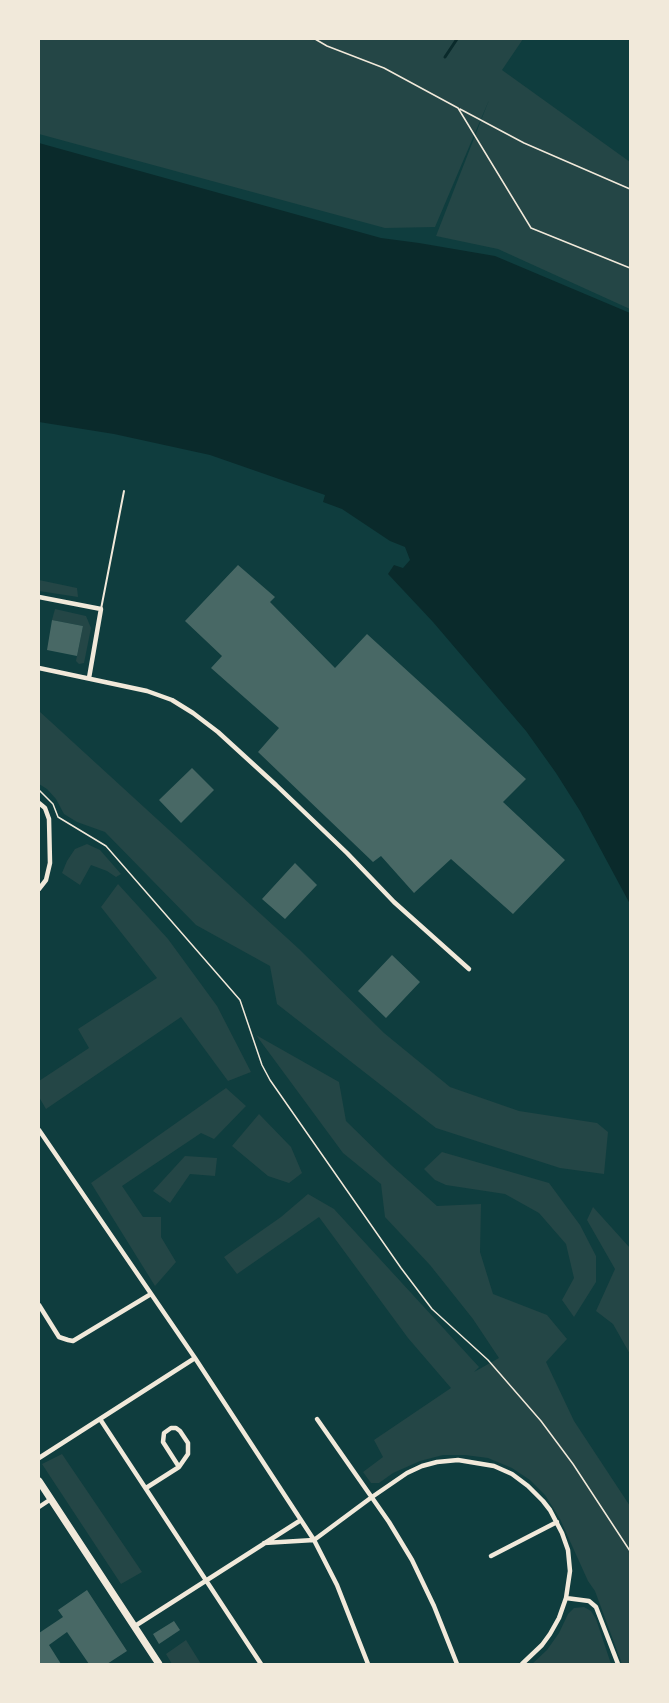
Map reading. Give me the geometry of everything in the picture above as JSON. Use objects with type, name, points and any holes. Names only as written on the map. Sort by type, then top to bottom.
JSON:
[{"type":"main road","points":[[39,1480],[159,1664]]},
{"type":"street","points":[[39,598],[101,609],[89,678]]},
{"type":"street","points":[[39,668],[159,695],[193,712],[276,785],[394,902],[469,969]]},
{"type":"street","points":[[39,803],[45,808],[49,819],[50,863],[46,880],[39,889]]},
{"type":"street","points":[[39,1130],[195,1358],[314,1540],[337,1585],[368,1664]]},
{"type":"street","points":[[39,1305],[59,1337],[73,1341],[151,1294]]},
{"type":"street","points":[[39,1458],[195,1358]]},
{"type":"street","points":[[100,1419],[261,1664]]},
{"type":"street","points":[[317,1419],[401,1541],[423,1581],[457,1664]]},
{"type":"street","points":[[146,1488],[179,1467],[188,1454],[188,1443],[180,1431],[171,1428],[164,1433],[163,1442],[179,1467]]},
{"type":"street","points":[[264,1543],[314,1540],[407,1473],[422,1466],[444,1461],[466,1460],[494,1466],[521,1480],[543,1501],[566,1542],[569,1559],[569,1585],[559,1618],[542,1645],[522,1664]]},
{"type":"street","points":[[39,1507],[51,1499]]},
{"type":"street","points":[[135,1626],[301,1520]]},
{"type":"street","points":[[491,1556],[556,1522]]},
{"type":"street","points":[[566,1598],[589,1601],[596,1607],[618,1664]]},
{"type":"lane","points":[[101,609],[124,491]]},
{"type":"path","points":[[315,39],[327,46],[384,68],[524,143],[630,189]]},
{"type":"path","points":[[458,108],[531,228],[630,268]]},
{"type":"path","points":[[39,790],[53,804],[58,817],[106,846],[240,1000],[262,1065],[270,1080],[401,1268],[437,1314],[488,1360],[541,1421],[579,1472],[630,1551]]},
{"type":"shaded area","points":[[39,39],[523,39],[502,70],[630,162],[630,309],[498,249],[436,236],[489,100],[435,227],[385,228],[39,134]]},
{"type":"shaded area","points":[[39,143],[381,238],[495,256],[630,313],[630,904],[580,811],[526,731],[433,622],[388,574],[394,565],[403,568],[410,560],[405,547],[390,541],[342,509],[323,502],[325,495],[210,455],[114,434],[39,422]]},
{"type":"shaded area","points":[[39,580],[77,588],[78,597],[39,591]]},
{"type":"shaded area","points":[[55,609],[86,616],[91,628],[84,663],[79,664],[76,661],[83,626],[52,620]]},
{"type":"shaded area","points":[[39,711],[299,949],[384,1033],[450,1087],[519,1111],[597,1123],[608,1132],[604,1174],[560,1168],[436,1128],[277,1004],[270,966],[196,925],[105,832],[77,822],[64,814],[56,799],[39,784]]},
{"type":"shaded area","points":[[87,844],[100,850],[121,874],[116,877],[91,865],[80,885],[62,873],[75,849]]},
{"type":"shaded area","points":[[118,884],[168,939],[217,1006],[251,1072],[228,1081],[181,1017],[46,1109],[39,1097],[39,1081],[89,1048],[78,1029],[157,978],[101,907]]},
{"type":"shaded area","points":[[256,1035],[339,1082],[346,1121],[437,1206],[481,1204],[480,1252],[493,1294],[547,1315],[567,1339],[546,1362],[574,1421],[630,1506],[630,1664],[622,1664],[595,1591],[588,1581],[560,1519],[545,1495],[530,1480],[512,1468],[488,1458],[465,1455],[443,1455],[420,1461],[393,1473],[379,1483],[371,1483],[363,1472],[383,1457],[374,1440],[451,1388],[408,1338],[319,1217],[237,1274],[224,1257],[281,1217],[308,1194],[334,1209],[479,1367],[474,1372],[499,1358],[473,1319],[430,1265],[385,1217],[381,1184],[343,1153]]},
{"type":"shaded area","points":[[226,1088],[246,1106],[214,1139],[201,1133],[122,1186],[143,1217],[161,1217],[161,1237],[176,1262],[155,1286],[91,1183]]},
{"type":"shaded area","points":[[259,1114],[291,1147],[302,1173],[289,1183],[268,1176],[232,1146]]},
{"type":"shaded area","points":[[442,1152],[549,1183],[580,1225],[596,1256],[596,1282],[574,1317],[562,1300],[574,1278],[566,1244],[539,1213],[505,1194],[446,1185],[435,1180],[424,1169]]},
{"type":"shaded area","points":[[185,1156],[217,1158],[215,1176],[190,1174],[170,1203],[153,1191]]},
{"type":"shaded area","points":[[593,1207],[630,1248],[630,1354],[613,1324],[596,1311],[615,1269],[587,1220]]},
{"type":"shaded area","points":[[62,1454],[142,1572],[121,1584],[42,1464]]},
{"type":"shaded area","points":[[584,1607],[591,1611],[596,1619],[611,1664],[532,1664],[547,1650],[568,1614],[574,1608]]},
{"type":"shaded area","points":[[186,1640],[201,1664],[172,1664],[166,1654]]},
{"type":"building","points":[[238,565],[275,597],[270,602],[335,668],[367,634],[526,779],[503,802],[565,860],[513,914],[451,859],[414,893],[381,856],[373,862],[258,752],[279,728],[211,668],[222,656],[185,621]]},
{"type":"building","points":[[52,620],[83,626],[77,656],[47,650]]},
{"type":"building","points":[[192,768],[214,790],[181,823],[159,800]]},
{"type":"building","points":[[295,863],[317,885],[285,919],[262,899]]},
{"type":"building","points":[[392,955],[420,982],[386,1018],[358,991]]},
{"type":"building","points":[[87,1590],[127,1651],[107,1664],[89,1664],[67,1632],[49,1645],[61,1664],[39,1664],[39,1633],[63,1617],[58,1610]]},
{"type":"building","points":[[174,1621],[180,1630],[159,1644],[153,1634]]},
{"type":"waterway","points":[[445,57],[457,39]]}]
